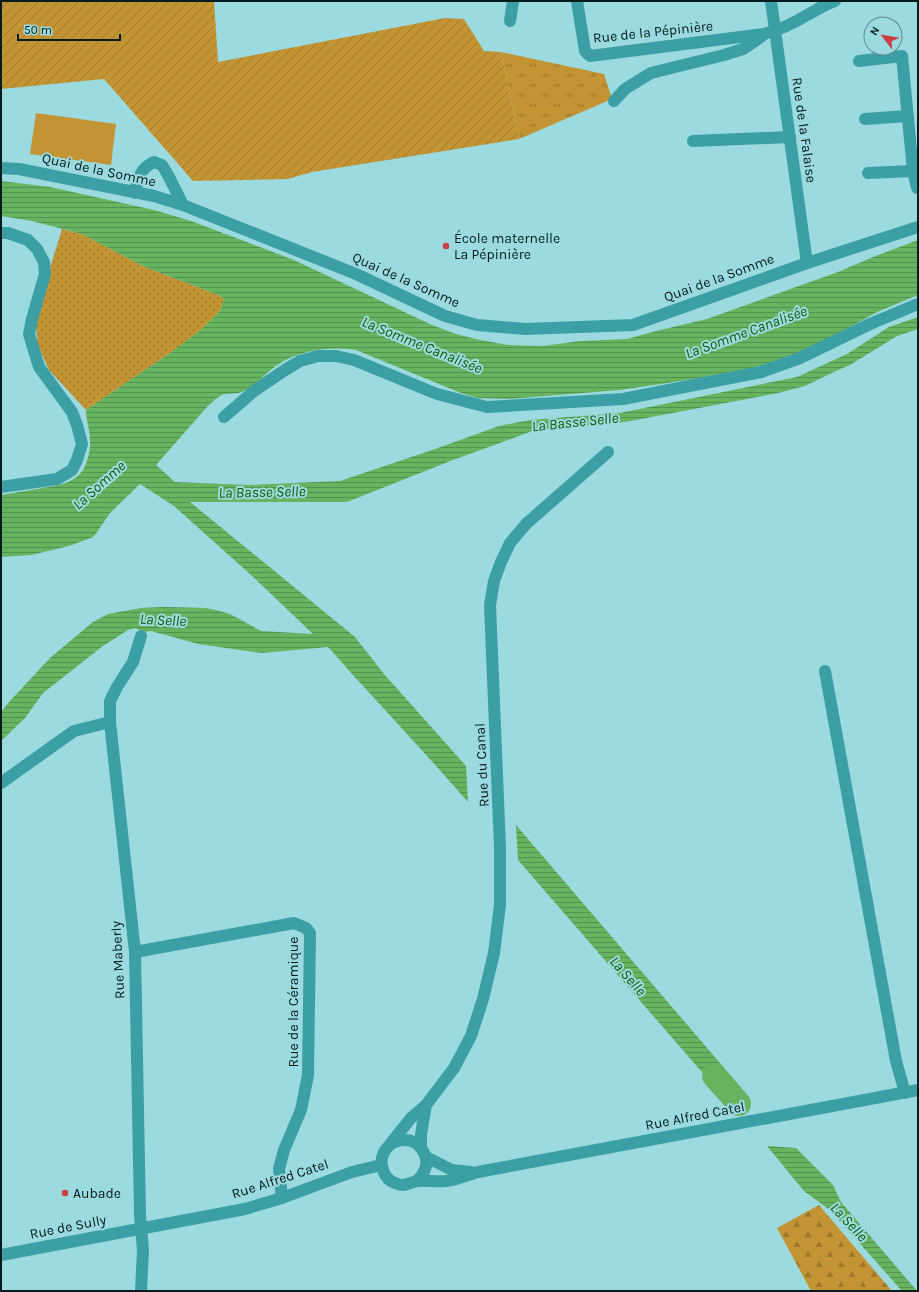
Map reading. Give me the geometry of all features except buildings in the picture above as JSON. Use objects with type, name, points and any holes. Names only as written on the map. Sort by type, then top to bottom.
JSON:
[{"type":"street","points":[[510,21],[513,1]]},
{"type":"street","name":"Rue de la Pépinière","points":[[577,1],[585,51],[590,56],[770,32]]},
{"type":"street","name":"Rue de la Falaise","points":[[771,1],[770,32],[790,137],[807,263]]},
{"type":"street","points":[[614,101],[625,89],[651,73],[743,49],[770,32],[835,1]]},
{"type":"street","points":[[859,61],[902,56],[913,171],[917,188]]},
{"type":"street","points":[[865,119],[908,116]]},
{"type":"street","points":[[693,141],[790,137]]},
{"type":"street","points":[[135,193],[138,177],[147,165],[154,162],[162,165],[183,205]]},
{"type":"street","name":"Quai de la Somme","points":[[1,168],[19,169],[154,196],[183,205],[356,274],[445,316],[477,325],[525,329],[633,325],[807,263],[918,227]]},
{"type":"street","points":[[868,173],[913,171]]},
{"type":"street","points":[[1,233],[8,233],[28,240],[37,249],[44,262],[45,274],[29,334],[39,367],[72,412],[82,444],[72,470],[57,479],[1,487]]},
{"type":"street","points":[[224,417],[254,391],[285,370],[300,361],[318,356],[336,356],[354,360],[438,394],[487,407],[623,398],[761,372],[800,358],[870,324],[918,304]]},
{"type":"street","name":"Rue du Canal","points":[[391,1144],[411,1118],[426,1105],[454,1068],[471,1036],[483,999],[494,953],[500,905],[500,848],[490,605],[494,581],[510,543],[522,529],[608,452]]},
{"type":"street","name":"Rue Maberly","points":[[141,636],[133,662],[110,702],[110,722],[135,952],[141,1228],[143,1250],[141,1291]]},
{"type":"street","points":[[825,671],[896,1061],[905,1093]]},
{"type":"street","points":[[1,783],[74,731],[110,722]]},
{"type":"street","name":"Rue de la Céramique","points":[[135,952],[294,923],[306,928],[310,933],[308,1075],[301,1110],[284,1150],[279,1170],[282,1198]]},
{"type":"street","name":"Rue Alfred Catel","points":[[417,1181],[447,1181],[478,1172],[918,1090]]},
{"type":"street","name":"Rue du Canal","points":[[423,1152],[421,1134],[426,1105]]},
{"type":"street","points":[[397,1141],[410,1141],[423,1152],[426,1164],[425,1171],[417,1181],[402,1185],[394,1183],[383,1172],[381,1165],[383,1153],[391,1144],[397,1141]]},
{"type":"street","name":"Rue Alfred Catel","points":[[423,1152],[452,1170],[478,1172]]},
{"type":"street","name":"Rue Alfred Catel","points":[[141,1228],[245,1209],[282,1198],[352,1172],[381,1165]]},
{"type":"street","name":"Rue de Sully","points":[[1,1255],[141,1228]]},
{"type":"green space","points":[[1,1],[214,1],[218,62],[445,18],[464,19],[484,51],[501,52],[519,139],[312,172],[288,179],[193,181],[104,79],[1,89]]},
{"type":"green space","points":[[501,52],[604,74],[612,99],[519,139]]},
{"type":"green space","points":[[36,113],[116,124],[111,165],[30,154]]},
{"type":"green space","points":[[62,229],[82,234],[145,267],[221,296],[224,300],[220,311],[201,330],[173,351],[86,410],[49,370],[38,346],[35,317]]},
{"type":"green space","points":[[819,1205],[892,1291],[811,1291],[777,1228]]},
{"type":"water","points":[[1,181],[50,187],[154,210],[191,221],[294,260],[432,325],[456,334],[508,345],[543,346],[580,341],[627,339],[707,319],[838,272],[918,240],[918,295],[877,312],[789,361],[694,379],[620,390],[507,399],[478,398],[461,393],[356,350],[325,349],[315,350],[295,356],[277,365],[248,388],[241,392],[220,396],[205,409],[156,465],[175,482],[248,485],[340,481],[499,426],[530,420],[620,413],[797,377],[847,354],[889,327],[918,317],[918,329],[897,336],[850,365],[805,386],[778,393],[625,422],[535,430],[453,460],[347,502],[190,502],[355,637],[384,674],[466,766],[468,802],[328,647],[262,653],[198,644],[151,631],[144,632],[135,628],[128,630],[103,646],[43,693],[25,718],[1,741],[1,712],[10,701],[50,658],[93,622],[108,614],[141,608],[206,608],[230,614],[261,631],[313,634],[251,575],[174,506],[140,484],[110,513],[95,535],[91,538],[69,546],[31,555],[1,557],[1,495],[60,484],[74,479],[79,475],[84,469],[90,448],[90,436],[86,410],[173,351],[201,330],[220,311],[224,300],[221,296],[145,267],[82,234],[32,221],[1,216]]},
{"type":"water","points":[[516,825],[750,1098],[727,1101],[518,860]]},
{"type":"water","points":[[767,1146],[796,1148],[833,1185],[841,1202],[917,1291],[902,1291],[831,1211],[804,1191]]},
{"type":"waterway","name":"La Selle","points":[[714,1076],[739,1104]]},
{"type":"place","name":"École maternelle La Pépinière","points":[[446,246]]},
{"type":"place","name":"Aubade","points":[[65,1193]]},
{"type":"water label","name":"La Somme Canalisée","points":[[746,332]]},
{"type":"water label","name":"La Somme Canalisée","points":[[422,345]]},
{"type":"water label","name":"La Basse Selle","points":[[575,422]]},
{"type":"water label","name":"La Somme","points":[[99,485]]},
{"type":"water label","name":"La Basse Selle","points":[[262,492]]}]
